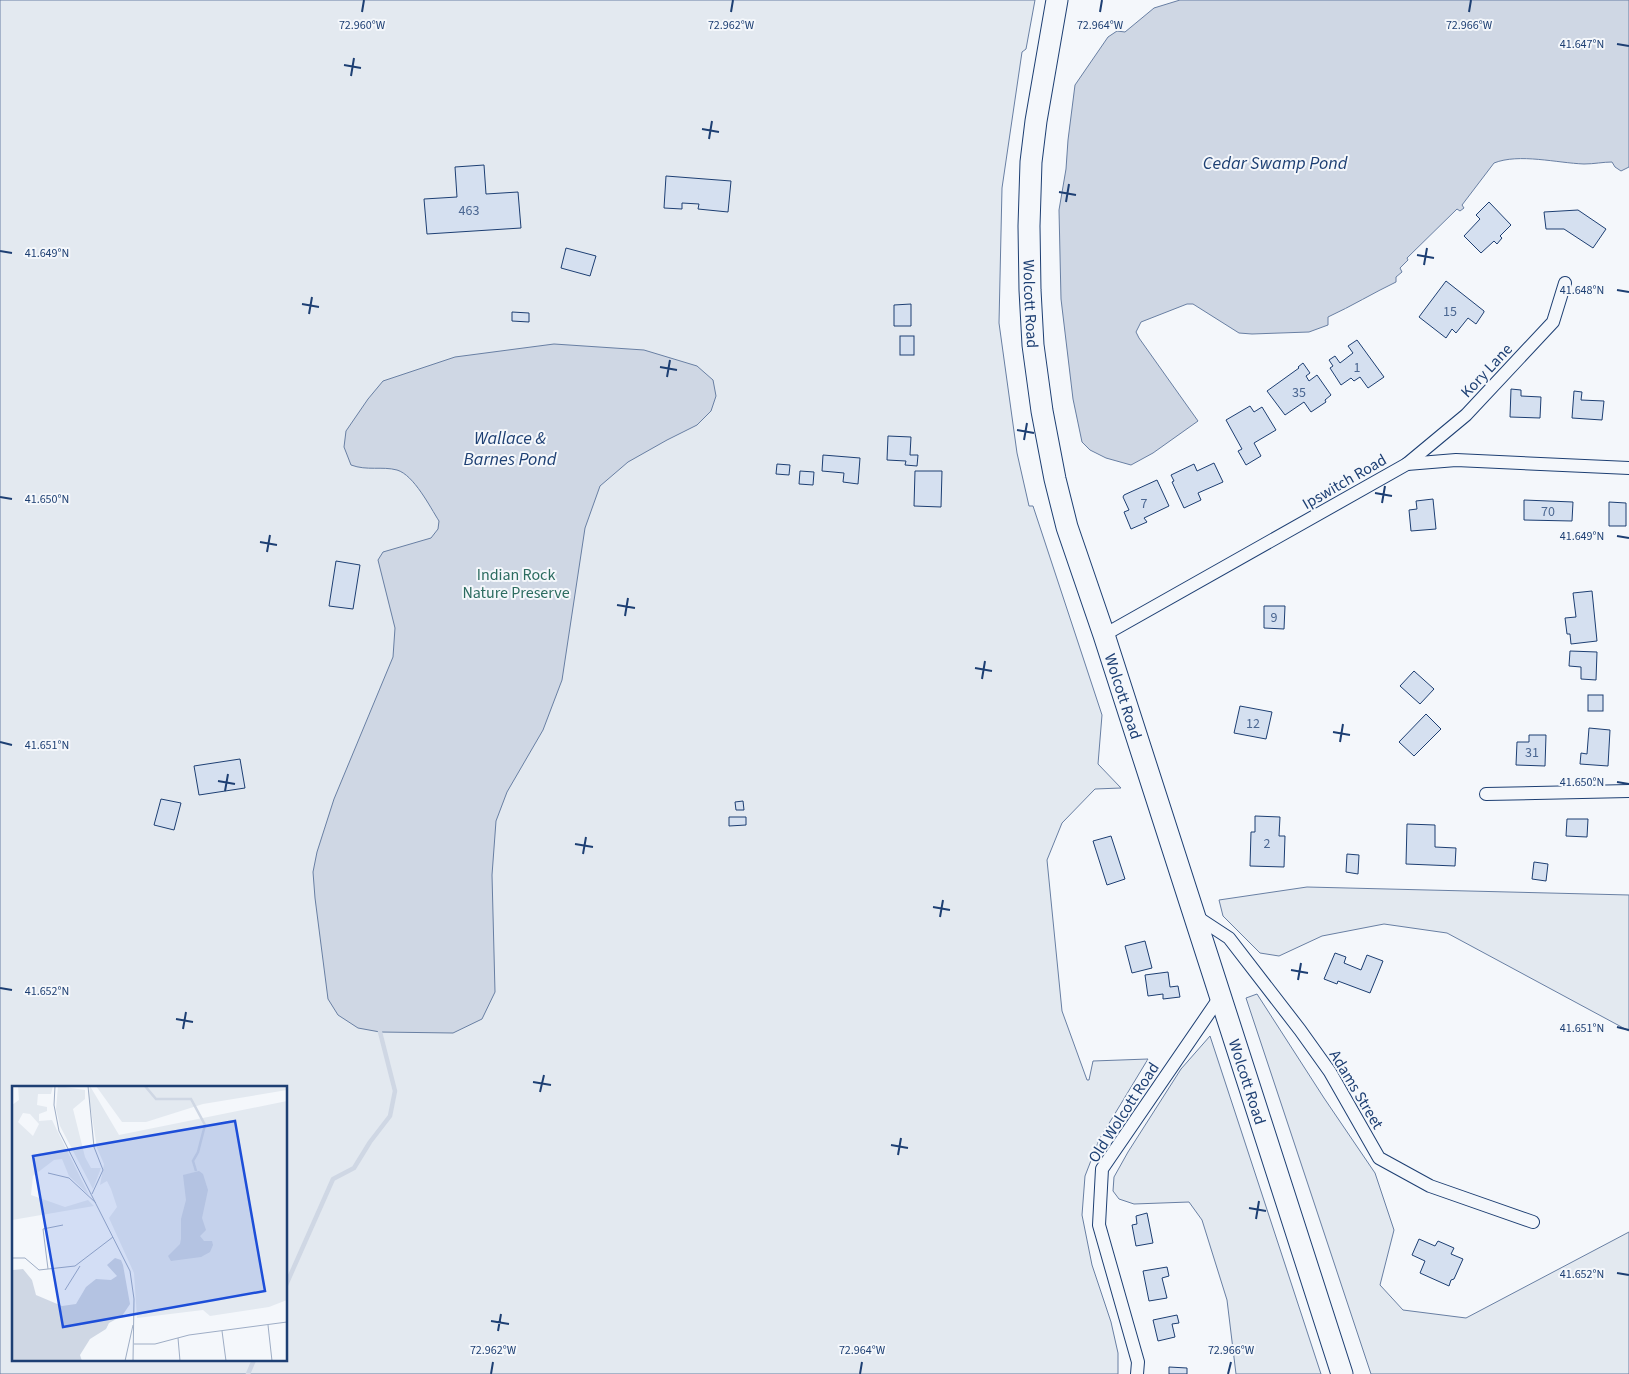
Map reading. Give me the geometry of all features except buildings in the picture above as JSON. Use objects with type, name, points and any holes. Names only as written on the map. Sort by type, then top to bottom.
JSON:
[{"type":"main road","name":"Wolcott Road","points":[[1057,0],[1036,121],[1031,162],[1029,226],[1033,345],[1042,411],[1055,479],[1067,527],[1104,635],[1342,1374]]},
{"type":"street","name":"Kory Lane","points":[[1407,464],[1466,415],[1553,322],[1565,283]]},
{"type":"street","name":"Ipswitch Road","points":[[1104,635],[1407,464],[1456,460],[1629,468]]},
{"type":"street","points":[[1486,794],[1629,791]]},
{"type":"street","name":"Adams Street","points":[[1194,915],[1229,938],[1300,1030],[1330,1072],[1380,1158],[1430,1186],[1533,1222]]},
{"type":"street","name":"Old Wolcott Road","points":[[1137,1374],[1138,1362],[1099,1225],[1102,1169],[1220,997]]},
{"type":"green space","name":"Indian Rock Nature Preserve","points":[[0,0],[1035,0],[1026,49],[1022,52],[1002,188],[999,323],[1017,453],[1029,506],[1033,506],[1102,715],[1098,764],[1121,788],[1095,789],[1062,823],[1047,860],[1062,1011],[1087,1080],[1089,1080],[1093,1061],[1148,1059],[1099,1140],[1085,1176],[1082,1215],[1092,1265],[1111,1322],[1118,1353],[1118,1374],[0,1374]]},
{"type":"green space","points":[[1307,887],[1629,895],[1629,1031],[1447,933],[1384,924],[1322,936],[1279,956],[1260,953],[1223,916],[1219,900]]},
{"type":"green space","points":[[1257,994],[1375,1173],[1394,1230],[1380,1285],[1403,1310],[1466,1318],[1629,1232],[1629,1374],[1371,1374],[1246,998]]},
{"type":"green space","points":[[1210,1036],[1321,1374],[1236,1374],[1227,1300],[1202,1220],[1189,1202],[1134,1204],[1119,1199],[1113,1191],[1114,1177],[1128,1152],[1181,1069]]},
{"type":"water","name":"Cedar Swamp Pond","points":[[1180,0],[1629,0],[1629,167],[1621,171],[1612,162],[1584,164],[1538,159],[1504,160],[1494,163],[1462,205],[1464,208],[1460,211],[1457,209],[1407,258],[1408,260],[1400,268],[1402,272],[1396,277],[1396,282],[1328,317],[1328,325],[1309,332],[1239,333],[1193,304],[1187,304],[1141,322],[1136,332],[1139,338],[1198,421],[1153,453],[1131,465],[1106,458],[1090,450],[1082,442],[1073,399],[1061,299],[1059,210],[1066,169],[1075,85],[1108,37],[1117,31],[1125,32],[1154,8]]},
{"type":"water","name":"Wallace & Barnes Pond","points":[[554,344],[644,350],[697,366],[713,380],[716,396],[711,411],[697,425],[628,462],[600,486],[585,528],[562,680],[543,730],[507,792],[496,821],[492,875],[495,992],[482,1019],[453,1033],[380,1032],[358,1028],[338,1015],[328,999],[313,872],[317,852],[334,799],[393,657],[395,628],[378,560],[383,552],[431,538],[438,529],[439,521],[421,492],[403,473],[391,469],[363,468],[351,465],[344,447],[346,431],[383,381],[455,357]]},
{"type":"waterway","points":[[288,1280],[333,1179],[354,1168],[370,1142],[390,1116],[395,1091],[380,1032]]},
{"type":"waterway","points":[[248,1374],[253,1362]]}]
